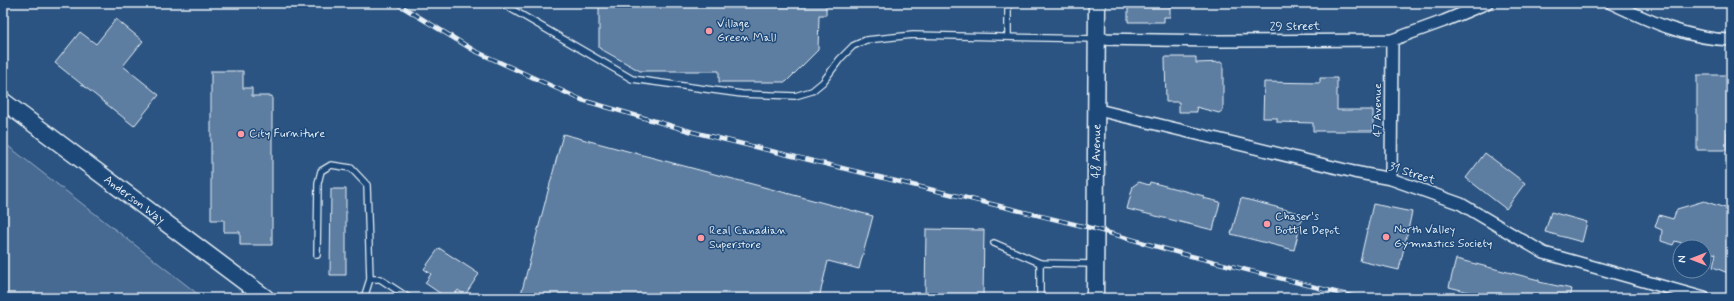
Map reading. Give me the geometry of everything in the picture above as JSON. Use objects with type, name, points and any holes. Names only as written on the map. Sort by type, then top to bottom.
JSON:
[{"type":"street","name":"48 Avenue","points":[[1095,298],[1098,110],[1097,3]]},
{"type":"street","name":"29 Street","points":[[1098,39],[1218,41],[1392,40],[1487,3]]},
{"type":"street","points":[[1611,3],[1678,32],[1712,40],[1731,40]]},
{"type":"street","name":"47 Avenue","points":[[1391,179],[1392,40]]},
{"type":"street","name":"Anderson Way","points":[[3,102],[266,298]]},
{"type":"street","name":"31 Street","points":[[1098,110],[1354,172],[1391,179],[1461,204],[1544,252],[1704,298]]},
{"type":"lane","points":[[501,3],[632,79],[742,94],[795,96],[812,91],[823,82],[840,59],[853,46],[866,40],[913,35],[1098,39]]},
{"type":"lane","points":[[1008,3],[1008,36]]},
{"type":"lane","points":[[317,254],[318,183],[321,171],[331,165],[351,168],[367,186],[370,279],[364,298]]},
{"type":"lane","points":[[994,243],[1040,263],[1095,264]]},
{"type":"lane","points":[[1040,263],[1040,298]]},
{"type":"lane","points":[[370,279],[380,278],[409,298]]},
{"type":"shaded area","points":[[3,142],[203,298],[3,298]]},
{"type":"building","name":"Village Green Mall","points":[[599,3],[826,3],[826,15],[819,15],[818,50],[786,82],[719,82],[719,71],[640,71],[599,48]]},
{"type":"building","points":[[1128,3],[1170,3],[1170,17],[1164,17],[1164,22],[1128,22]]},
{"type":"building","points":[[116,19],[143,41],[123,66],[159,95],[134,126],[55,63],[80,32],[96,44]]},
{"type":"building","points":[[1165,57],[1196,57],[1196,63],[1223,62],[1223,110],[1219,113],[1196,107],[1197,112],[1179,112],[1179,102],[1166,102]]},
{"type":"building","name":"City Furniture","points":[[211,71],[243,71],[243,88],[252,88],[252,96],[272,96],[272,245],[240,245],[240,232],[224,232],[224,220],[211,220]]},
{"type":"building","points":[[1697,75],[1731,75],[1731,132],[1727,132],[1727,150],[1697,150]]},
{"type":"building","points":[[1320,78],[1337,78],[1337,110],[1373,110],[1373,131],[1313,131],[1313,123],[1277,122],[1277,118],[1263,118],[1264,82],[1320,83]]},
{"type":"building","name":"Real Canadian Superstore","points":[[563,134],[873,216],[859,269],[828,261],[819,298],[520,298]]},
{"type":"building","points":[[1485,153],[1525,183],[1506,209],[1466,178]]},
{"type":"building","points":[[1139,182],[1149,185],[1150,182],[1204,196],[1203,198],[1220,202],[1213,230],[1127,209],[1133,186]]},
{"type":"building","points":[[331,189],[346,189],[346,275],[330,275]]},
{"type":"building","name":"Chaser's Bottle Depot","points":[[1241,198],[1303,214],[1294,250],[1231,234]]},
{"type":"building","points":[[1704,201],[1731,210],[1731,265],[1728,273],[1713,267],[1716,254],[1712,253],[1712,239],[1672,239],[1672,245],[1661,241],[1662,230],[1655,227],[1659,215],[1673,219],[1677,209]]},
{"type":"building","name":"North Valley Gymnastics Society","points":[[1373,204],[1412,212],[1399,270],[1360,261]]},
{"type":"building","points":[[1551,212],[1587,222],[1582,242],[1545,232]]},
{"type":"building","points":[[926,229],[984,230],[983,298],[925,298]]},
{"type":"building","points":[[439,248],[479,274],[465,295],[458,290],[453,298],[447,298],[425,283],[431,274],[424,269]]},
{"type":"building","points":[[1456,259],[1539,280],[1539,282],[1572,289],[1570,298],[1493,298],[1449,287]]},
{"type":"railway","points":[[396,3],[475,51],[582,100],[693,132],[1095,229],[1183,254],[1359,298]]},
{"type":"place","name":"Village Green Mall","points":[[709,31]]},
{"type":"place","name":"City Furniture","points":[[241,134]]},
{"type":"place","name":"Chaser's Bottle Depot","points":[[1267,224]]},
{"type":"place","name":"North Valley Gymnastics Society","points":[[1386,237]]},
{"type":"place","name":"Real Canadian Superstore","points":[[701,238]]}]
